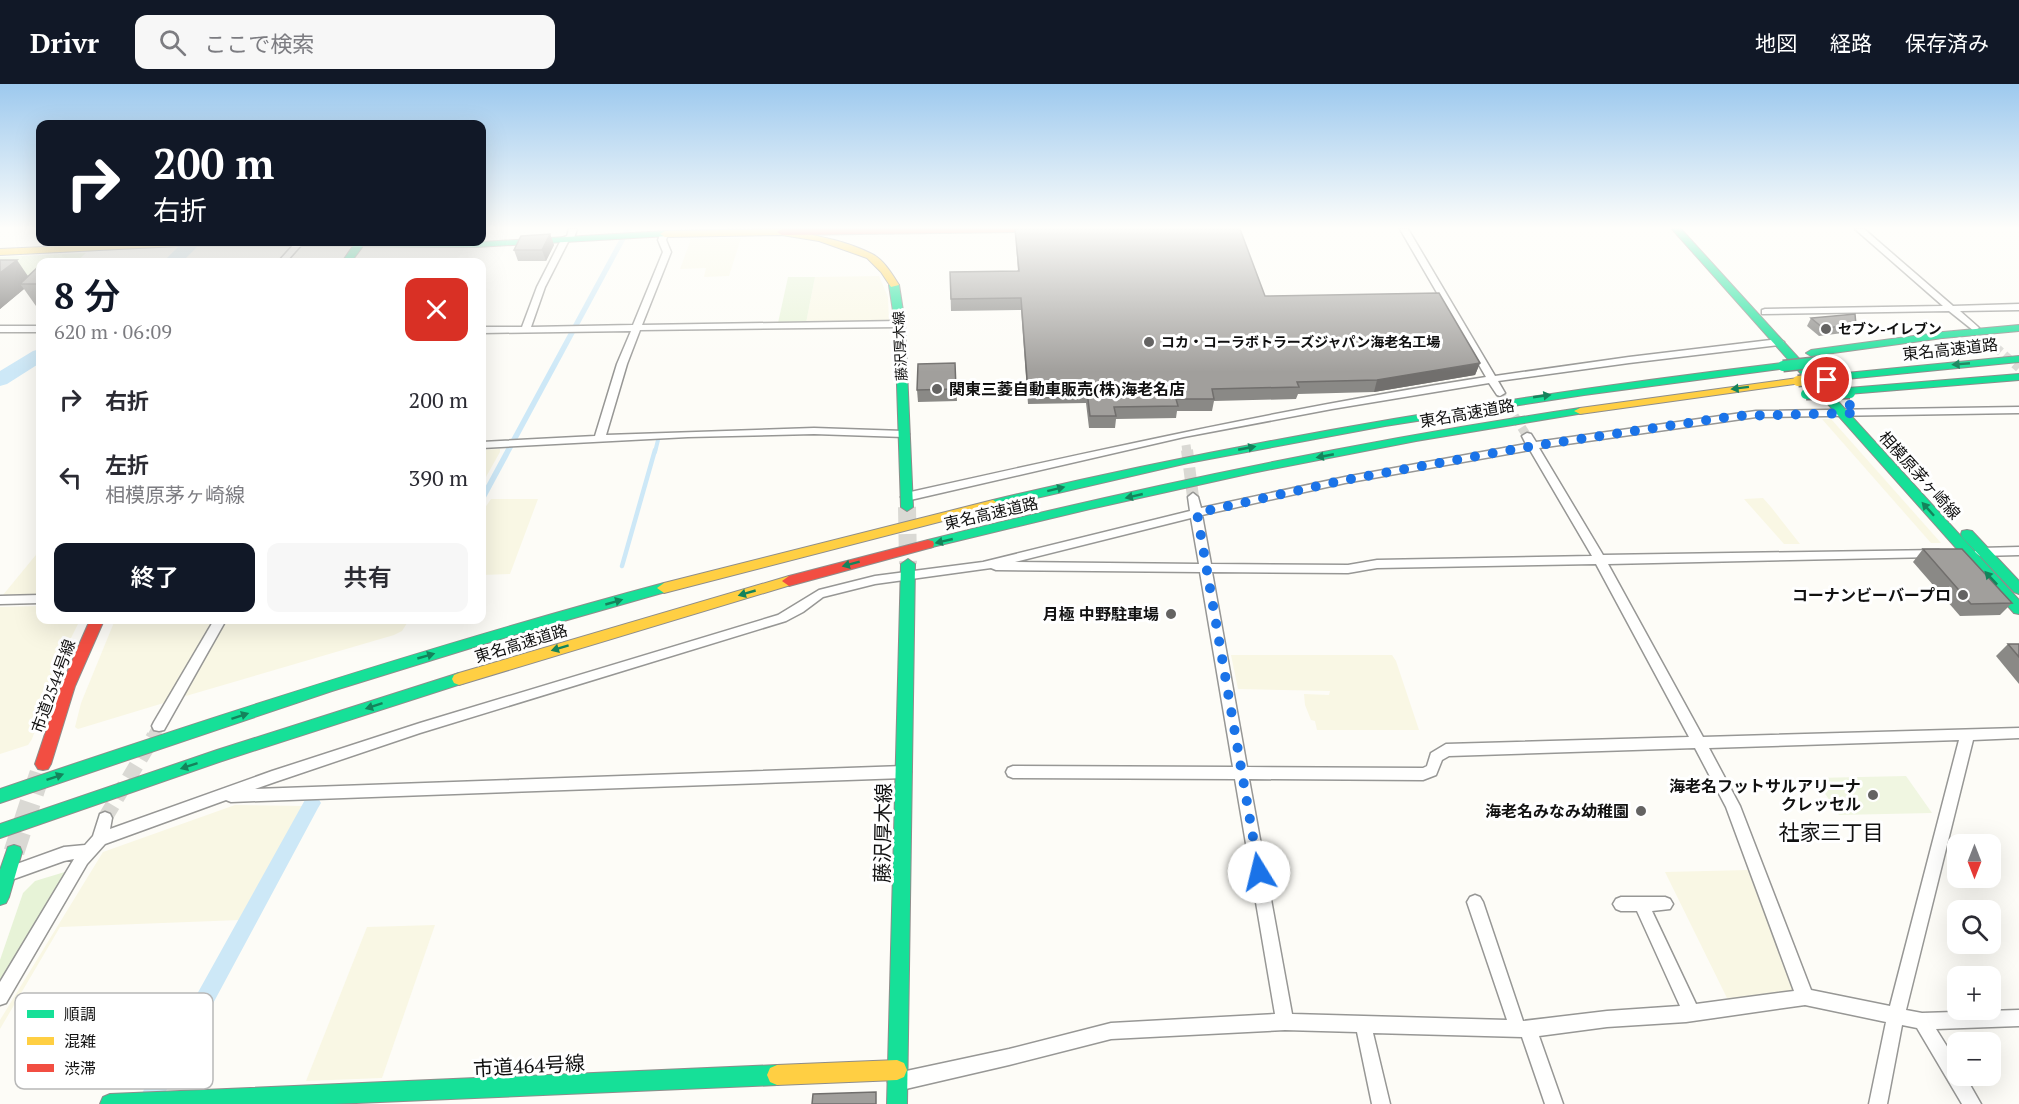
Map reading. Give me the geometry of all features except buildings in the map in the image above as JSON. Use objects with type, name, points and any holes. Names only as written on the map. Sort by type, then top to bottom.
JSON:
[{"type":"main road","name":"藤沢厚木線","points":[[889,277],[895,286],[900,324],[906,502]]},
{"type":"main road","name":"相模原茅ヶ崎線","points":[[1719,277],[1779,342],[2019,589]]},
{"type":"main road","name":"相模原茅ヶ崎線","points":[[1733,277],[1850,413],[1956,552],[2019,609]]},
{"type":"main road","points":[[1815,357],[1943,335],[2019,328]]},
{"type":"main road","name":"東名高速道路","points":[[0,796],[112,757],[413,660],[658,590],[1060,488],[1359,426],[1604,387],[1815,357],[2009,343]]},
{"type":"main road","name":"東名高速道路","points":[[0,831],[105,793],[373,706],[804,576],[1173,487],[1382,445],[1621,404],[1798,381],[2019,359]]},
{"type":"main road","points":[[1382,445],[1670,408],[1806,394],[2017,380]]},
{"type":"main road","name":"藤沢厚木線","points":[[897,1104],[908,570]]},
{"type":"main road","name":"市道2544号線","points":[[43,764],[68,686],[95,624]]},
{"type":"main road","points":[[0,897],[4,876],[14,852]]},
{"type":"main road","name":"市道464号線","points":[[142,1103],[333,1099],[897,1076]]},
{"type":"main road","points":[[110,1104],[142,1103]]},
{"type":"street","points":[[525,330],[547,277]]},
{"type":"street","points":[[599,440],[610,399],[658,277]]},
{"type":"street","points":[[1432,277],[1500,393]]},
{"type":"street","points":[[1914,277],[1974,328]]},
{"type":"street","points":[[1765,312],[2019,307]]},
{"type":"street","points":[[486,330],[900,324]]},
{"type":"street","points":[[0,329],[36,328]]},
{"type":"street","points":[[906,502],[1185,440],[1491,379],[1779,342]]},
{"type":"street","points":[[983,566],[1197,513],[1530,441],[1735,416],[2019,410]]},
{"type":"street","points":[[486,445],[688,434],[814,431],[904,434]]},
{"type":"street","points":[[1530,441],[1599,560],[1733,806],[1805,997]]},
{"type":"street","points":[[1193,497],[1285,1022]]},
{"type":"street","points":[[0,998],[88,851],[100,839],[420,728],[783,618],[819,594],[908,570],[983,566],[1348,569],[1377,564],[2019,551]]},
{"type":"street","points":[[0,600],[36,599]]},
{"type":"street","points":[[159,726],[218,624]]},
{"type":"street","points":[[1013,772],[1430,773],[1436,757],[1446,750],[2019,733]]},
{"type":"street","points":[[1878,1104],[1896,1015],[1967,735]]},
{"type":"street","points":[[219,796],[904,772]]},
{"type":"street","points":[[100,839],[105,818]]},
{"type":"street","points":[[4,876],[64,854],[88,851]]},
{"type":"street","points":[[1475,902],[1554,1104]]},
{"type":"street","points":[[1621,904],[1665,904]]},
{"type":"street","points":[[1641,904],[1692,1013]]},
{"type":"street","points":[[897,1076],[1010,1058],[1111,1031],[1285,1022],[1523,1029],[1607,1019],[1692,1013],[1805,997],[1922,1021],[2019,1018]]},
{"type":"street","points":[[1922,1021],[1972,1104]]},
{"type":"street","points":[[1364,1023],[1381,1104]]},
{"type":"shaded area","points":[[815,277],[879,277],[888,297],[889,321],[806,323]]},
{"type":"shaded area","points":[[1822,419],[1831,419],[1941,543],[1931,543]]},
{"type":"shaded area","points":[[500,449],[486,477],[486,450]]},
{"type":"shaded area","points":[[1763,498],[1800,544],[1784,544],[1744,499]]},
{"type":"shaded area","points":[[491,499],[538,499],[510,574],[486,575],[486,506]]},
{"type":"shaded area","points":[[36,555],[36,596],[3,595]]},
{"type":"shaded area","points":[[36,606],[36,624],[78,624],[59,662],[32,739],[28,745],[0,754],[0,607]]},
{"type":"shaded area","points":[[113,624],[215,624],[172,698],[167,702],[78,729],[75,727],[81,703]]},
{"type":"shaded area","points":[[223,624],[406,624],[402,631],[394,635],[179,698]]},
{"type":"shaded area","points":[[1231,655],[1392,655],[1419,730],[1317,730],[1315,721],[1311,720],[1305,705],[1304,694],[1329,695],[1330,691],[1238,689]]},
{"type":"shaded area","points":[[235,805],[303,806],[240,920],[60,927],[21,993],[17,993],[103,852]]},
{"type":"shaded area","points":[[1748,870],[1792,988],[1791,994],[1727,998],[1665,872]]},
{"type":"shaded area","points":[[435,925],[382,1078],[306,1081],[367,927]]},
{"type":"shaded area","points":[[15,996],[15,1004],[0,1029],[0,1020]]},
{"type":"green space","points":[[0,277],[36,277],[36,279],[0,280]]},
{"type":"green space","points":[[788,277],[815,277],[806,323],[778,323]]},
{"type":"green space","name":"海老名フットサルアリーナ クレッセル","points":[[1906,776],[1932,813],[1839,815],[1815,778]]},
{"type":"green space","points":[[68,871],[0,980],[0,960],[23,893],[35,881]]},
{"type":"water","points":[[599,277],[605,277],[486,498],[486,486]]},
{"type":"waterway","points":[[0,380],[36,358]]},
{"type":"waterway","points":[[655,452],[658,440]]},
{"type":"waterway","points":[[622,566],[655,450]]},
{"type":"waterway","points":[[208,993],[312,803]]},
{"type":"waterway","points":[[147,1104],[155,1089]]},
{"type":"tunnel","points":[[1974,328],[2019,368]]},
{"type":"tunnel","points":[[1500,393],[1527,436]]},
{"type":"tunnel","points":[[1186,445],[1187,452]]},
{"type":"tunnel","points":[[1187,450],[1193,497]]},
{"type":"tunnel","points":[[907,507],[908,564]]},
{"type":"tunnel","points":[[153,737],[159,726]]},
{"type":"tunnel","points":[[105,818],[154,736]]},
{"type":"tunnel","points":[[14,852],[43,764]]},
{"type":"traffic: fast","points":[[1719,277],[2019,609]]},
{"type":"traffic: fast","points":[[894,285],[900,324],[907,507]]},
{"type":"traffic: fast","points":[[1811,353],[1943,335],[2019,328]]},
{"type":"traffic: fast","points":[[1836,377],[2019,359]]},
{"type":"traffic: fast","points":[[1783,366],[1820,362]]},
{"type":"traffic: fast","points":[[993,504],[1188,459],[1385,422],[1484,406],[1783,366]]},
{"type":"traffic: fast","points":[[1848,391],[2019,377]]},
{"type":"traffic: fast","points":[[1806,394],[1850,393]]},
{"type":"traffic: fast","points":[[928,544],[1252,469],[1416,438],[1580,411]]},
{"type":"traffic: fast","points":[[1967,534],[2019,589]]},
{"type":"traffic: fast","points":[[897,1104],[908,564]]},
{"type":"traffic: fast","points":[[0,796],[330,686],[497,635],[664,588]]},
{"type":"traffic: fast","points":[[0,831],[217,756],[459,679]]},
{"type":"traffic: fast","points":[[0,897],[14,852]]},
{"type":"traffic: fast","points":[[110,1104],[777,1075]]},
{"type":"traffic: slow","points":[[889,277],[894,285]]},
{"type":"traffic: slow","points":[[1798,381],[1836,377]]},
{"type":"traffic: slow","points":[[1580,411],[1798,381]]},
{"type":"traffic: slow","points":[[664,588],[993,504]]},
{"type":"traffic: slow","points":[[459,679],[789,581]]},
{"type":"traffic: slow","points":[[777,1075],[897,1070]]},
{"type":"traffic: jam","points":[[789,581],[928,544]]},
{"type":"traffic: jam","points":[[43,764],[68,686],[95,624]]},
{"type":"place","name":"セブン-イレブン","points":[[1826,329]]},
{"type":"place","name":"コカ・コーラボトラーズジャパン海老名工場","points":[[1149,342]]},
{"type":"place","name":"関東三菱自動車販売(株)海老名店","points":[[937,389]]},
{"type":"place","name":"コーナンビーバープロ","points":[[1963,595]]},
{"type":"place","name":"月極 中野駐車場","points":[[1171,614]]},
{"type":"place","name":"海老名フットサルアリーナ クレッセル","points":[[1873,795]]},
{"type":"place","name":"海老名みなみ幼稚園","points":[[1641,811]]},
{"type":"district","name":"社家三丁目","points":[[1831,833]]},
{"type":"route","points":[[1259,872],[1197,513],[1345,480],[1533,446],[1735,416],[1857,413],[1827,380]]}]
